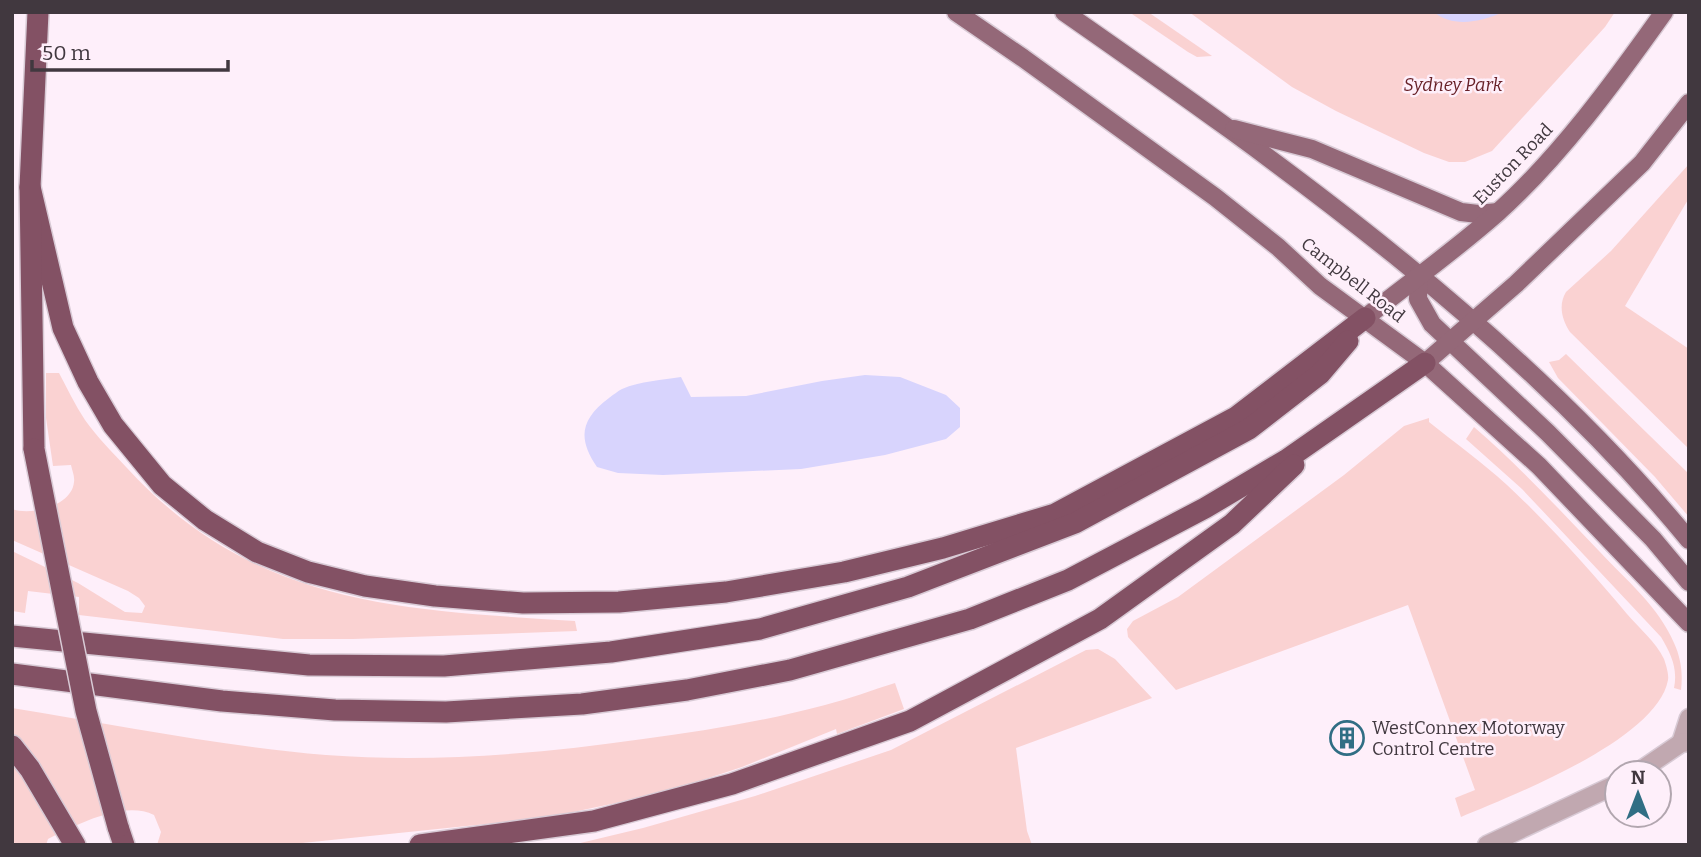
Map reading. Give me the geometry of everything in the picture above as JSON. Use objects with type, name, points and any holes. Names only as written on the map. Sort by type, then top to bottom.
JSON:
[{"type":"highway","points":[[38,12],[30,187],[34,449],[86,711],[121,836]]},
{"type":"highway","points":[[30,187],[64,328],[88,382],[113,425],[162,485],[205,520],[257,552],[308,572],[366,586],[435,596],[523,603],[619,602],[726,592],[844,572],[943,548],[1055,514],[1236,417],[1365,318]]},
{"type":"highway","points":[[12,636],[309,665],[444,666],[611,652],[760,629],[908,587],[1075,523],[1249,429],[1320,374],[1365,318]]},
{"type":"highway","points":[[12,674],[222,701],[363,711],[446,712],[582,704],[687,690],[790,670],[970,619],[1069,580],[1205,508],[1286,460],[1425,363]]},
{"type":"highway","points":[[420,845],[594,821],[732,784],[910,721],[1100,619],[1232,524],[1331,430]]},
{"type":"highway","points":[[12,746],[30,769],[75,845]]},
{"type":"main road","name":"Campbell Road","points":[[956,12],[1216,197],[1278,247],[1320,286],[1425,363],[1539,466],[1689,624]]},
{"type":"main road","points":[[1064,12],[1227,127],[1419,274],[1474,321],[1593,434],[1689,540]]},
{"type":"main road","name":"Euston Road","points":[[1365,318],[1419,274],[1451,253],[1498,212],[1586,117],[1664,12]]},
{"type":"main road","points":[[1425,363],[1474,321],[1642,163],[1689,103]]},
{"type":"main road","points":[[1227,127],[1312,149],[1461,212],[1498,212]]},
{"type":"main road","points":[[1419,274],[1418,299],[1432,324],[1548,433],[1653,539],[1689,582]]},
{"type":"street","points":[[1659,759],[1685,743],[1689,718]]},
{"type":"street","points":[[1487,845],[1603,791]]},
{"type":"green space","points":[[1129,12],[1148,12],[1212,56],[1197,57]]},
{"type":"green space","name":"Sydney Park","points":[[1189,12],[1615,12],[1605,27],[1492,151],[1465,162],[1449,162],[1336,111],[1292,87]]},
{"type":"green space","points":[[1689,164],[1689,198],[1625,306],[1689,349],[1689,449],[1570,332],[1562,307],[1566,292],[1611,251]]},
{"type":"green space","points":[[1566,354],[1689,474],[1689,517],[1655,477],[1558,378],[1549,362],[1559,360]]},
{"type":"green space","points":[[46,373],[59,373],[81,414],[127,468],[176,514],[226,549],[279,574],[333,592],[390,604],[449,612],[575,621],[577,631],[283,639],[79,615],[79,597],[28,591],[25,613],[12,611],[12,551],[78,583],[125,612],[142,613],[145,606],[128,591],[12,540],[12,509],[39,510],[59,503],[72,490],[74,482],[71,465],[53,466],[46,418]]},
{"type":"green space","points":[[1429,418],[1429,422],[1507,485],[1569,548],[1657,647],[1664,659],[1668,675],[1658,702],[1638,724],[1611,744],[1546,780],[1461,817],[1455,798],[1475,790],[1408,605],[1176,690],[1128,637],[1127,629],[1133,621],[1178,597],[1344,475],[1404,426]]},
{"type":"green space","points":[[1474,427],[1539,488],[1651,606],[1668,630],[1676,649],[1681,666],[1681,690],[1674,688],[1673,661],[1661,637],[1522,489],[1466,439]]},
{"type":"green space","points":[[1098,649],[1115,659],[1152,698],[1016,748],[1027,831],[1032,845],[572,845],[755,796],[891,750],[1086,650]]},
{"type":"green space","points":[[895,683],[904,709],[837,734],[836,729],[742,767],[663,793],[545,818],[283,845],[157,845],[161,832],[154,815],[128,810],[86,821],[48,839],[46,845],[12,845],[12,708],[169,735],[326,755],[405,758],[485,756],[666,736],[757,721],[843,700]]},
{"type":"shaded area","points":[[1434,12],[1503,12],[1486,18],[1458,22]]},
{"type":"shaded area","points":[[865,375],[900,377],[946,395],[960,408],[960,427],[946,439],[885,455],[801,469],[663,475],[618,473],[597,467],[586,447],[585,430],[592,414],[617,392],[636,384],[681,377],[691,397],[746,396]]},
{"type":"place","name":"WestConnex Motorway Control Centre","points":[[1347,738]]}]
